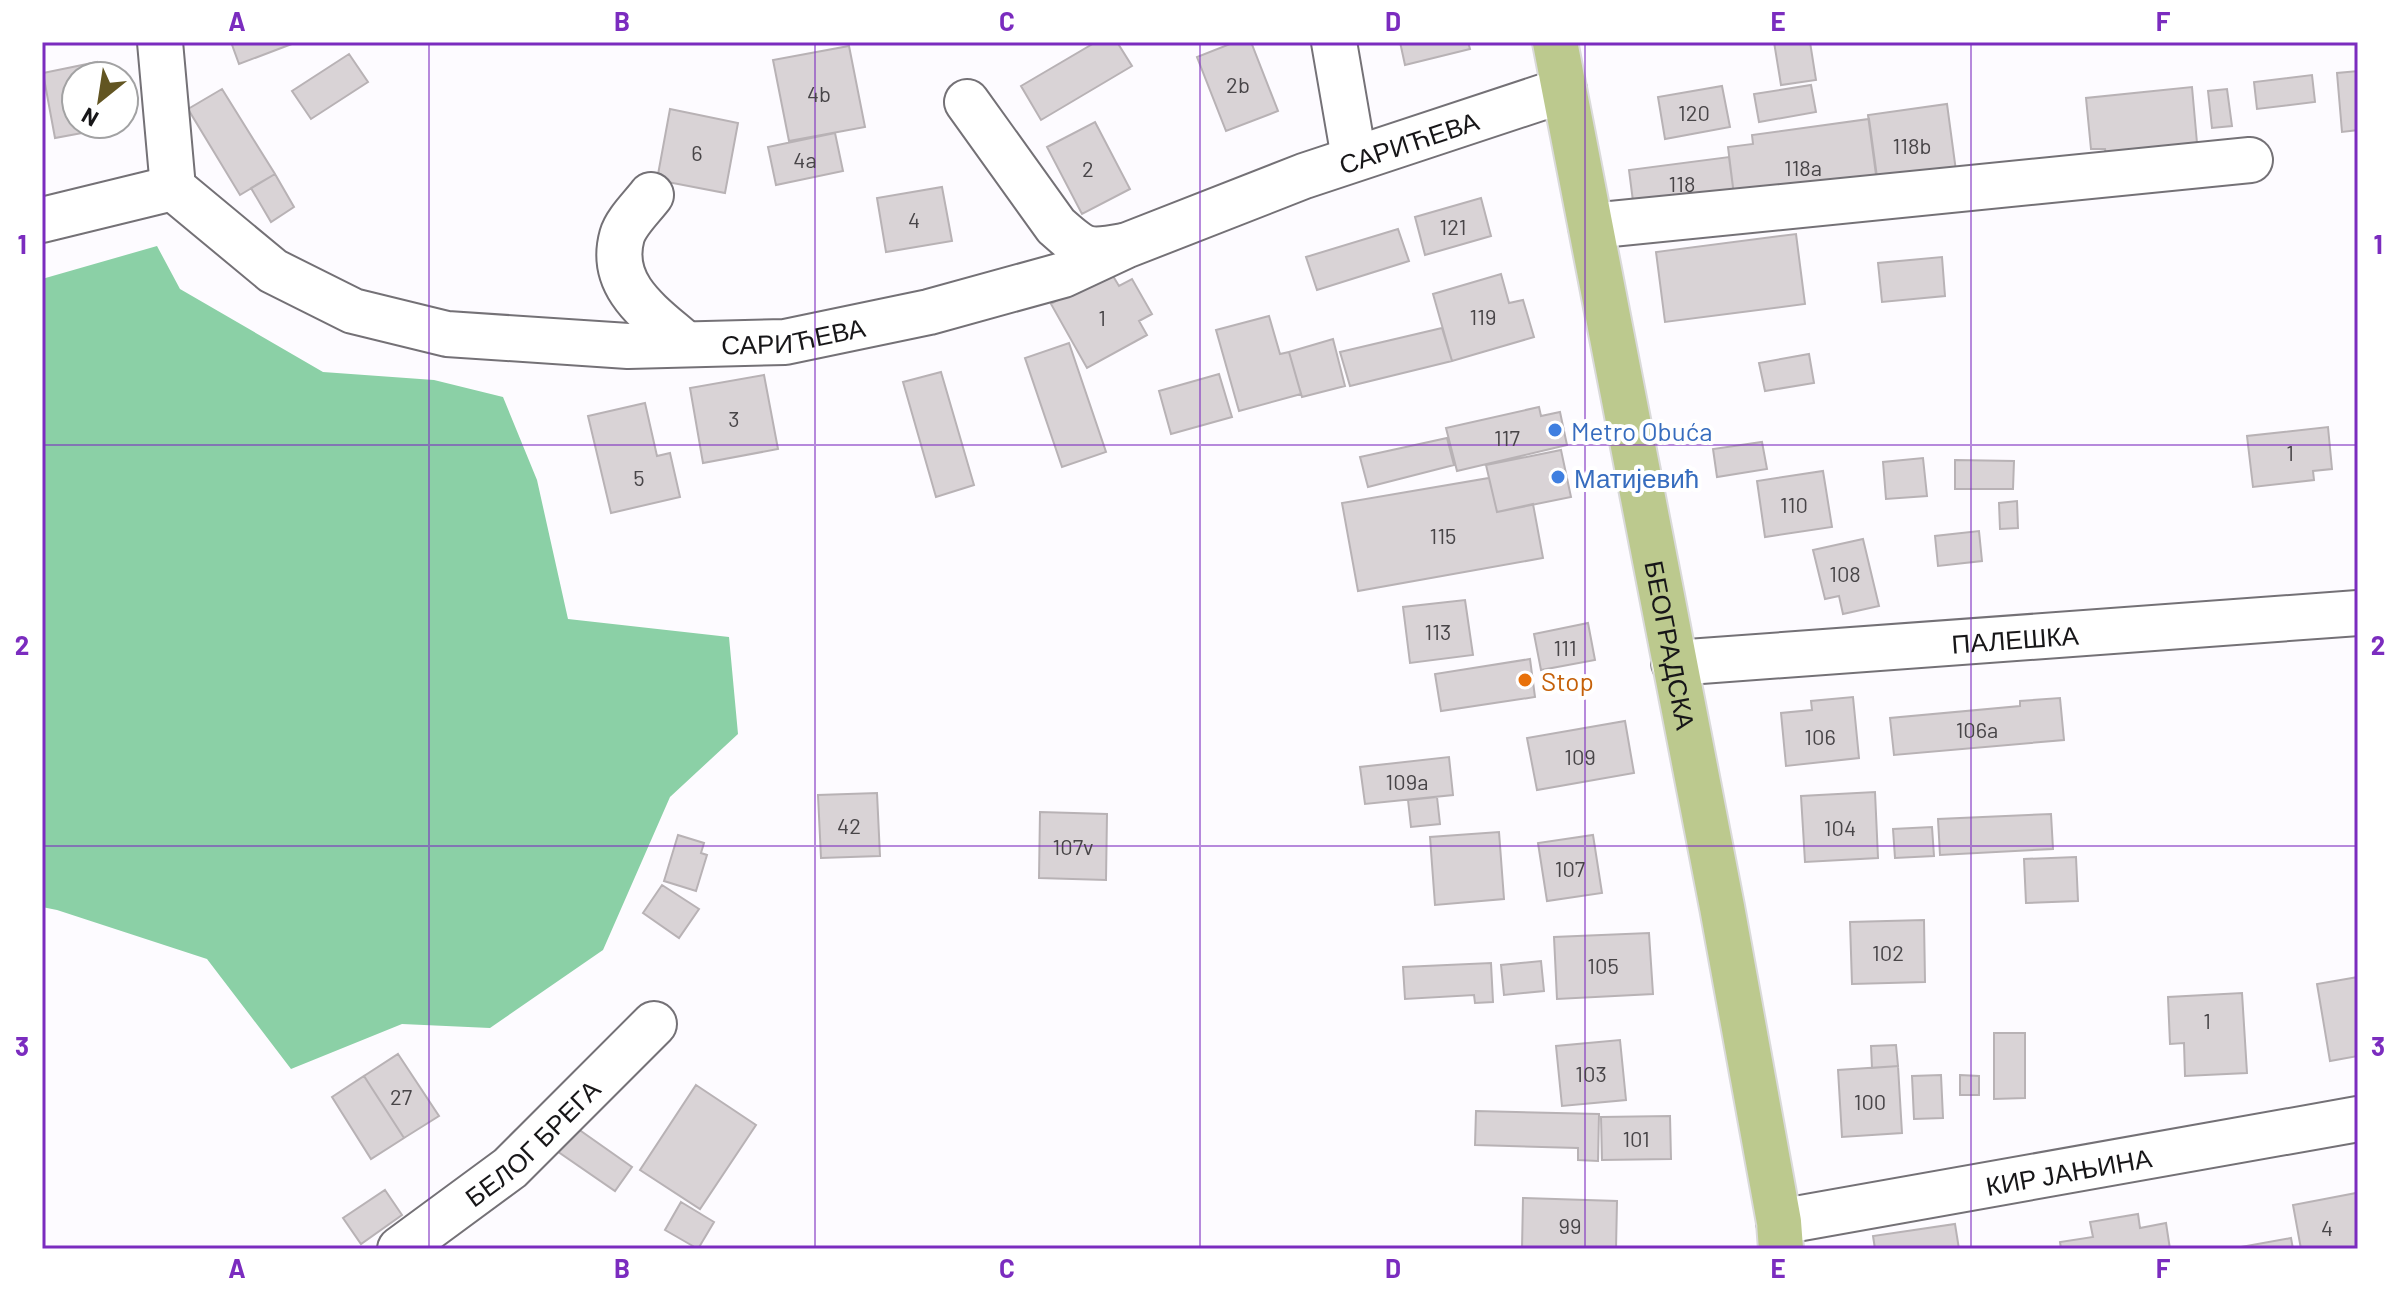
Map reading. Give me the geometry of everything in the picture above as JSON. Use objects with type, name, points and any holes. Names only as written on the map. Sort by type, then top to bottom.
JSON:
[{"type":"main road","name":"БЕОГРАДСКА","points":[[1555,42],[1722,907],[1780,1235]]},
{"type":"street","points":[[42,220],[173,188],[160,42]]},
{"type":"street","points":[[1334,42],[1354,158]]},
{"type":"street","name":"САРИЋЕВА","points":[[173,188],[273,271],[353,311],[447,334],[628,346],[785,342],[929,312],[1063,275],[1125,246],[1354,158],[1564,90]]},
{"type":"street","points":[[967,102],[1056,226],[1072,241],[1093,252],[1125,246]]},
{"type":"street","points":[[1591,226],[2250,160]]},
{"type":"street","points":[[651,195],[622,234],[619,260],[624,285],[644,309],[684,343]]},
{"type":"street","name":"ПАЛЕШКА","points":[[1674,663],[2358,613]]},
{"type":"street","name":"БЕЛОГ БРЕГА","points":[[400,1249],[510,1168],[654,1024]]},
{"type":"street","name":"КИР ЈАЊИНА","points":[[1780,1235],[2358,1119]]},
{"type":"green space","points":[[157,246],[180,289],[323,372],[434,380],[503,397],[537,480],[568,619],[729,637],[738,734],[670,797],[603,950],[490,1028],[402,1024],[291,1069],[207,959],[42,907],[42,279]]},
{"type":"building","points":[[231,42],[297,42],[239,64]]},
{"type":"building","points":[[1096,42],[1117,42],[1132,66],[1041,120],[1021,86]]},
{"type":"building","points":[[1235,42],[1251,42],[1278,111],[1226,131],[1197,57]]},
{"type":"building","points":[[1400,42],[1468,42],[1470,49],[1405,65]]},
{"type":"building","points":[[1774,42],[1810,42],[1816,80],[1781,85]]},
{"type":"building","points":[[849,46],[865,127],[789,141],[773,60]]},
{"type":"building","points":[[349,54],[368,82],[311,119],[292,91]]},
{"type":"building","points":[[60,70],[60,137],[55,138],[43,73]]},
{"type":"building","points":[[2358,71],[2358,130],[2342,132],[2337,73]]},
{"type":"building","points":[[2312,75],[2315,102],[2257,109],[2254,82]]},
{"type":"building","points":[[1811,85],[1816,112],[1759,122],[1754,94]]},
{"type":"building","points":[[1722,86],[1730,127],[1665,139],[1658,97]]},
{"type":"building","points":[[2192,87],[2198,154],[2107,163],[2105,149],[2091,149],[2086,98]]},
{"type":"building","points":[[222,89],[275,174],[240,195],[188,109]]},
{"type":"building","points":[[2227,89],[2232,126],[2212,128],[2208,91]]},
{"type":"building","points":[[1947,104],[1956,171],[1877,182],[1868,115]]},
{"type":"building","points":[[670,109],[738,123],[725,193],[657,180]]},
{"type":"building","points":[[1869,119],[1877,177],[1734,195],[1728,147],[1753,144],[1752,135]]},
{"type":"building","points":[[1095,122],[1130,189],[1082,214],[1047,147]]},
{"type":"building","points":[[835,133],[843,171],[776,185],[768,147]]},
{"type":"building","points":[[1729,157],[1734,195],[1634,209],[1629,170]]},
{"type":"building","points":[[275,174],[294,207],[271,222],[251,188]]},
{"type":"building","points":[[942,187],[952,241],[886,252],[877,198]]},
{"type":"building","points":[[1481,198],[1491,236],[1425,255],[1415,217]]},
{"type":"building","points":[[1398,229],[1409,261],[1317,290],[1306,257]]},
{"type":"building","points":[[1796,234],[1805,304],[1665,322],[1656,252]]},
{"type":"building","points":[[1942,257],[1945,296],[1882,302],[1878,263]]},
{"type":"building","points":[[1110,271],[1119,286],[1132,279],[1152,314],[1139,321],[1147,335],[1087,368],[1051,304]]},
{"type":"building","points":[[1501,274],[1509,303],[1523,300],[1534,337],[1452,361],[1433,294]]},
{"type":"building","points":[[1269,316],[1280,354],[1289,352],[1301,394],[1239,411],[1216,330]]},
{"type":"building","points":[[1442,328],[1452,361],[1350,386],[1340,352]]},
{"type":"building","points":[[1333,339],[1345,386],[1302,397],[1289,352]]},
{"type":"building","points":[[1069,343],[1106,452],[1062,467],[1025,358]]},
{"type":"building","points":[[1809,354],[1814,383],[1765,391],[1759,363]]},
{"type":"building","points":[[941,372],[974,485],[936,497],[903,382]]},
{"type":"building","points":[[1219,374],[1232,417],[1171,434],[1159,391]]},
{"type":"building","points":[[764,375],[778,449],[703,463],[690,388]]},
{"type":"building","points":[[645,403],[657,456],[670,453],[680,497],[611,513],[588,416]]},
{"type":"building","points":[[1539,407],[1541,416],[1560,412],[1567,445],[1457,471],[1446,428]]},
{"type":"building","points":[[2328,427],[2332,469],[2313,471],[2314,480],[2253,487],[2247,436]]},
{"type":"building","points":[[1447,438],[1454,465],[1368,487],[1360,457]]},
{"type":"building","points":[[1762,442],[1767,469],[1717,477],[1713,449]]},
{"type":"building","points":[[1561,450],[1571,497],[1497,512],[1486,465]]},
{"type":"building","points":[[1923,458],[1927,496],[1886,499],[1883,462]]},
{"type":"building","points":[[1955,460],[2014,461],[2013,489],[1955,489]]},
{"type":"building","points":[[1823,471],[1832,527],[1765,537],[1757,481]]},
{"type":"building","points":[[1489,478],[1497,512],[1533,504],[1543,558],[1358,591],[1342,503]]},
{"type":"building","points":[[2017,501],[2018,528],[2000,529],[1999,503]]},
{"type":"building","points":[[1979,531],[1982,561],[1938,566],[1935,536]]},
{"type":"building","points":[[1863,539],[1879,606],[1843,614],[1839,596],[1825,599],[1813,550]]},
{"type":"building","points":[[1465,600],[1473,655],[1410,663],[1403,607]]},
{"type":"building","points":[[1588,623],[1595,660],[1541,670],[1534,634]]},
{"type":"building","points":[[1530,659],[1535,697],[1441,711],[1435,674]]},
{"type":"building","points":[[1853,697],[1859,758],[1786,766],[1781,713],[1812,710],[1811,701]]},
{"type":"building","points":[[2060,698],[2064,740],[1894,755],[1890,718],[2020,706],[2020,701]]},
{"type":"building","points":[[1625,721],[1634,773],[1537,790],[1527,738]]},
{"type":"building","points":[[1449,757],[1453,795],[1365,804],[1360,767]]},
{"type":"building","points":[[1875,792],[1878,858],[1805,862],[1801,796]]},
{"type":"building","points":[[877,793],[880,856],[821,858],[818,795]]},
{"type":"building","points":[[1437,797],[1440,824],[1411,827],[1408,800]]},
{"type":"building","points":[[1040,812],[1107,814],[1106,880],[1039,878]]},
{"type":"building","points":[[2051,814],[2053,849],[1940,855],[1938,819]]},
{"type":"building","points":[[1932,827],[1934,856],[1895,858],[1893,829]]},
{"type":"building","points":[[1499,832],[1504,899],[1435,905],[1430,837]]},
{"type":"building","points":[[678,835],[704,843],[701,853],[707,855],[696,891],[664,881]]},
{"type":"building","points":[[1593,835],[1602,893],[1547,901],[1538,843]]},
{"type":"building","points":[[2076,857],[2078,901],[2026,903],[2024,859]]},
{"type":"building","points":[[662,885],[699,909],[679,938],[643,913]]},
{"type":"building","points":[[1924,920],[1925,982],[1852,984],[1850,922]]},
{"type":"building","points":[[1649,933],[1653,994],[1557,999],[1554,937]]},
{"type":"building","points":[[1541,961],[1544,991],[1504,995],[1501,965]]},
{"type":"building","points":[[1491,963],[1493,1002],[1475,1003],[1474,995],[1405,999],[1403,967]]},
{"type":"building","points":[[2358,977],[2358,1056],[2330,1061],[2317,984]]},
{"type":"building","points":[[2242,993],[2247,1073],[2185,1076],[2184,1043],[2170,1044],[2168,997]]},
{"type":"building","points":[[1994,1033],[2025,1033],[2025,1098],[1994,1099]]},
{"type":"building","points":[[1620,1040],[1626,1100],[1562,1106],[1556,1046]]},
{"type":"building","points":[[1896,1045],[1898,1066],[1872,1068],[1871,1046]]},
{"type":"building","points":[[398,1054],[439,1116],[404,1138],[364,1076]]},
{"type":"building","points":[[1898,1066],[1902,1133],[1842,1137],[1838,1070]]},
{"type":"building","points":[[1941,1075],[1943,1118],[1914,1119],[1912,1076]]},
{"type":"building","points":[[1960,1075],[1979,1076],[1979,1095],[1960,1095]]},
{"type":"building","points":[[364,1076],[404,1138],[371,1159],[332,1097]]},
{"type":"building","points":[[696,1085],[756,1125],[700,1209],[640,1170]]},
{"type":"building","points":[[1476,1111],[1599,1114],[1598,1161],[1578,1160],[1578,1148],[1475,1145]]},
{"type":"building","points":[[1670,1116],[1671,1159],[1602,1160],[1601,1117]]},
{"type":"building","points":[[571,1124],[632,1167],[615,1191],[554,1149]]},
{"type":"building","points":[[385,1190],[402,1215],[361,1244],[343,1218]]},
{"type":"building","points":[[2356,1193],[2358,1249],[2301,1249],[2293,1205]]},
{"type":"building","points":[[1523,1198],[1617,1201],[1616,1249],[1522,1249]]},
{"type":"building","points":[[681,1202],[714,1222],[698,1249],[665,1230]]},
{"type":"building","points":[[2138,1214],[2140,1228],[2166,1223],[2170,1249],[2061,1249],[2060,1242],[2093,1237],[2090,1222]]},
{"type":"building","points":[[1955,1224],[1959,1249],[1875,1249],[1873,1236]]},
{"type":"building","points":[[2291,1238],[2293,1249],[2230,1249]]},
{"type":"place","name":"Metro Obuća","points":[[1555,430]]},
{"type":"place","name":"Матијевић","points":[[1558,477]]},
{"type":"place","name":"Stop","points":[[1525,680]]}]
